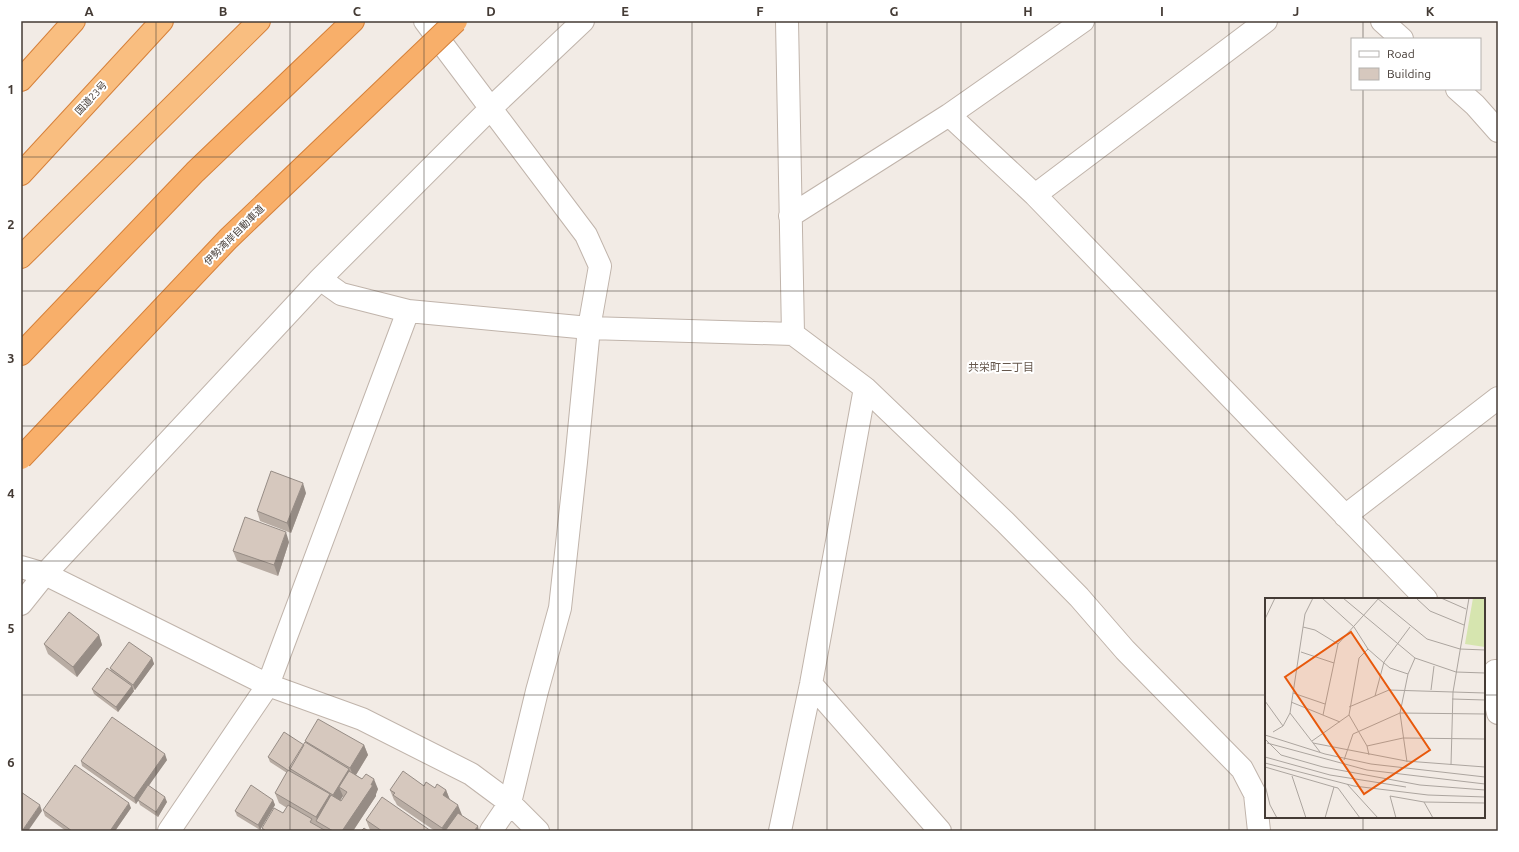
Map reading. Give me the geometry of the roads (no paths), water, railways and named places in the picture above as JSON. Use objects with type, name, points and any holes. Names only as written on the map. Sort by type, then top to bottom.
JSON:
[{"type":"highway","points":[[21,80],[74,21]]},
{"type":"highway","name":"国道23号","points":[[21,174],[162,21]]},
{"type":"highway","points":[[21,257],[259,21]]},
{"type":"highway","points":[[21,354],[195,172],[353,21]]},
{"type":"highway","name":"伊勢湾岸自動車道","points":[[21,458],[228,239],[456,21]]},
{"type":"street","points":[[425,21],[586,235],[600,266],[589,328],[560,608],[537,691],[510,803],[491,831]]},
{"type":"street","points":[[21,604],[46,574],[320,279],[491,108],[583,21]]},
{"type":"street","points":[[788,21],[793,334]]},
{"type":"street","points":[[790,216],[949,115],[1083,21]]},
{"type":"street","points":[[1036,196],[1266,21]]},
{"type":"street","points":[[1382,21],[1401,38]]},
{"type":"street","points":[[1458,90],[1475,105],[1498,131]]},
{"type":"street","points":[[949,115],[1036,196],[1425,598]]},
{"type":"street","points":[[320,279],[341,294],[408,311],[589,328],[793,334],[865,388],[1016,533],[1078,597],[1125,650],[1242,769],[1255,794],[1259,831]]},
{"type":"street","points":[[169,831],[268,685],[408,311]]},
{"type":"street","points":[[780,831],[812,684],[865,388]]},
{"type":"street","points":[[1345,516],[1498,398]]},
{"type":"street","points":[[21,567],[46,574],[268,685],[362,719],[471,774],[510,803],[538,831]]},
{"type":"street","points":[[1492,667],[1493,691],[1498,712]]},
{"type":"street","points":[[812,684],[940,831]]},
{"type":"district","name":"共栄町二丁目","points":[[1001,367]]}]
